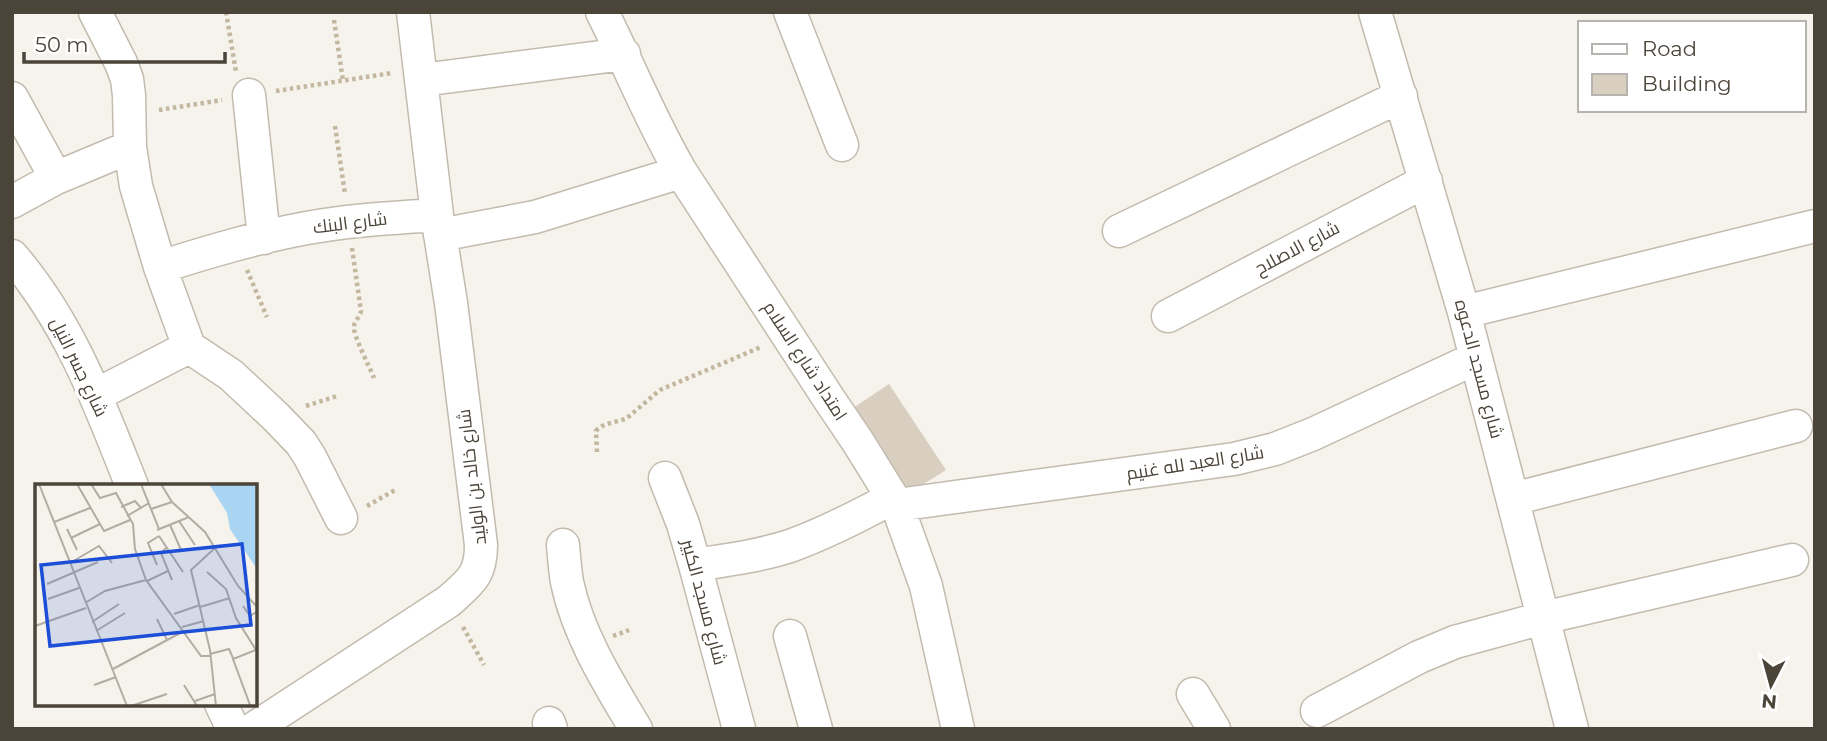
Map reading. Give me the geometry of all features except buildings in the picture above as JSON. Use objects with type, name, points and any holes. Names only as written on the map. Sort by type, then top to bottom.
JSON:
[{"type":"street","points":[[95,12],[127,79],[130,147],[136,186],[160,267],[189,347],[231,375],[301,443],[341,518]]},
{"type":"street","name":"شارع خالد بن الوليد","points":[[253,729],[449,601],[471,581],[479,569],[481,545],[451,303],[438,225],[413,12]]},
{"type":"street","points":[[790,12],[842,145]]},
{"type":"street","name":"شارع مسجد الدعوه","points":[[1375,12],[1464,312],[1572,729]]},
{"type":"street","name":"امتداد شارع السلام","points":[[604,13],[657,128],[681,172],[895,501],[926,586],[958,729]]},
{"type":"street","points":[[422,80],[624,54]]},
{"type":"street","points":[[244,90],[250,241]]},
{"type":"street","points":[[1119,231],[1401,96]]},
{"type":"street","points":[[12,97],[56,178]]},
{"type":"street","points":[[12,202],[56,178],[130,147]]},
{"type":"street","points":[[438,225],[535,217],[681,172]]},
{"type":"street","name":"شارع الاصلاح","points":[[1168,316],[1426,181]]},
{"type":"street","name":"شارع البنك","points":[[160,267],[306,228],[349,222],[438,225]]},
{"type":"street","points":[[1464,312],[1815,226]]},
{"type":"street","name":"شارع جسر النيل","points":[[12,256],[57,319],[81,362],[132,484]]},
{"type":"street","points":[[96,395],[189,347]]},
{"type":"street","name":"شارع العبد لله غنيم","points":[[895,501],[1220,461],[1275,449],[1476,358]]},
{"type":"street","points":[[1513,499],[1796,426]]},
{"type":"street","name":"شارع مسجد الكبير","points":[[665,478],[695,565],[738,729]]},
{"type":"street","points":[[695,565],[743,558],[789,546],[895,501]]},
{"type":"street","points":[[563,545],[567,582],[580,625],[636,729]]},
{"type":"street","points":[[1317,711],[1419,657],[1455,642],[1543,618],[1792,560]]},
{"type":"street","points":[[790,636],[816,729]]},
{"type":"street","points":[[1192,694],[1214,729]]},
{"type":"street","points":[[222,706],[233,729]]},
{"type":"path","points":[[226,12],[244,90]]},
{"type":"path","points":[[334,20],[343,81]]},
{"type":"path","points":[[250,241],[267,317]]},
{"type":"path","points":[[597,452],[598,428],[627,418],[660,390],[788,335]]},
{"type":"path","points":[[449,601],[484,664]]}]
